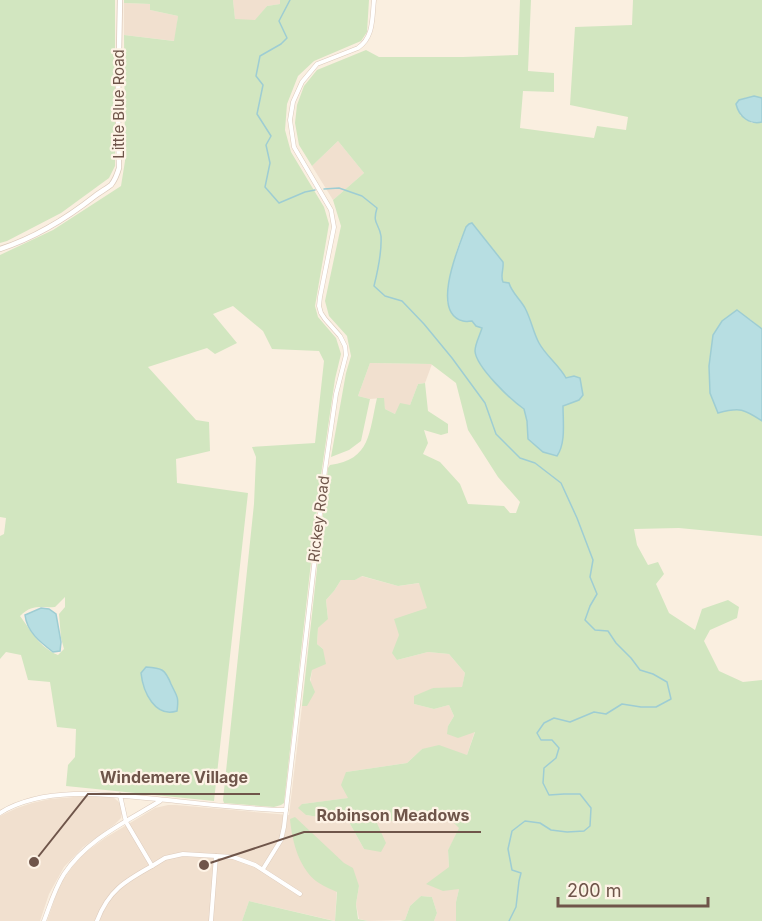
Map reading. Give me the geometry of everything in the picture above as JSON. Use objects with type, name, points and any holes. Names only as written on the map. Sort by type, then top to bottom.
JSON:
[{"type":"street","name":"Little Blue Road","points":[[0,249],[32,236],[57,222],[110,185],[116,177],[119,168],[120,0]]},
{"type":"street","name":"Rickey Road","points":[[286,810],[325,470],[336,394],[346,355],[342,339],[325,319],[320,306],[334,219],[294,147],[290,120],[297,92],[317,64],[364,44],[371,30],[374,0]]},
{"type":"street","points":[[0,813],[31,800],[81,794],[120,795],[219,806],[286,810],[281,840],[263,869]]},
{"type":"street","points":[[120,795],[126,822],[152,866]]},
{"type":"street","points":[[44,921],[64,874],[86,848],[162,800]]},
{"type":"street","points":[[97,921],[114,891],[165,858],[175,855],[216,856],[243,860],[263,869],[300,894]]},
{"type":"street","points":[[211,921],[216,856]]},
{"type":"shaded area","points":[[233,0],[280,0],[280,4],[267,6],[256,20],[235,20]]},
{"type":"shaded area","points":[[124,3],[150,4],[150,10],[178,16],[175,41],[124,35]]},
{"type":"shaded area","points":[[338,141],[364,173],[333,200],[312,166]]},
{"type":"shaded area","points":[[370,363],[432,364],[425,383],[418,384],[410,405],[395,414],[385,409],[383,398],[370,399],[358,396]]},
{"type":"shaded area","points":[[361,576],[398,586],[420,583],[428,608],[399,635],[397,660],[428,652],[449,654],[465,673],[462,688],[433,688],[414,704],[434,709],[449,705],[454,716],[448,726],[475,731],[467,755],[422,749],[407,763],[346,772],[349,798],[302,804],[306,815],[349,822],[364,849],[376,821],[451,819],[460,828],[448,850],[449,867],[459,889],[456,921],[434,921],[437,913],[432,897],[421,896],[410,906],[405,920],[368,921],[359,919],[356,904],[359,886],[338,869],[335,921],[249,901],[242,921],[47,921],[60,884],[76,862],[105,838],[155,808],[176,805],[289,815],[302,706],[307,706],[312,670],[323,649],[317,644],[318,628],[328,618],[326,600],[341,580],[355,580]]},
{"type":"shaded area","points":[[86,796],[114,798],[120,803],[121,818],[83,847],[64,867],[49,894],[40,921],[0,921],[0,816],[32,803]]},
{"type":"green space","points":[[0,0],[115,0],[115,166],[109,178],[61,213],[0,243]]},
{"type":"green space","points":[[124,0],[233,0],[235,19],[255,20],[267,6],[280,4],[280,0],[369,0],[367,32],[361,41],[314,61],[298,76],[287,104],[285,130],[291,152],[324,207],[329,224],[315,306],[318,317],[336,338],[341,354],[335,379],[320,482],[284,803],[274,807],[224,803],[223,800],[254,504],[256,457],[252,447],[315,443],[324,361],[319,351],[272,349],[263,331],[233,306],[213,314],[237,343],[215,354],[207,348],[148,367],[196,420],[209,422],[210,451],[176,459],[177,483],[248,493],[214,801],[66,786],[68,765],[75,757],[76,729],[57,727],[50,682],[28,680],[21,655],[6,652],[0,659],[0,536],[4,534],[6,518],[0,517],[0,255],[53,230],[121,186],[125,161],[124,35],[174,41],[178,16],[150,10],[150,4],[124,3]],"holes":[[[65,597],[65,607],[59,614],[64,649],[58,655],[41,643],[20,616],[32,608],[55,607]]]},
{"type":"green space","points":[[520,0],[531,0],[528,71],[554,73],[554,92],[523,91],[520,128],[594,138],[597,126],[626,130],[628,117],[570,105],[575,27],[632,25],[633,0],[762,0],[762,98],[754,96],[745,98],[740,115],[752,123],[762,122],[762,329],[750,319],[713,335],[709,366],[710,393],[729,410],[746,410],[762,421],[762,536],[679,528],[634,529],[637,545],[648,565],[658,562],[664,574],[656,584],[669,613],[695,630],[702,609],[728,600],[739,607],[737,618],[710,630],[704,641],[719,671],[743,682],[762,680],[762,921],[456,921],[459,889],[443,891],[426,884],[449,867],[448,850],[459,828],[451,820],[376,821],[386,843],[381,852],[364,849],[349,822],[306,815],[298,808],[302,804],[348,798],[341,785],[346,772],[407,763],[422,749],[439,745],[467,755],[475,732],[458,738],[447,734],[448,726],[454,716],[449,705],[434,709],[414,704],[414,696],[433,688],[462,687],[465,673],[449,654],[428,652],[397,660],[392,653],[399,635],[394,619],[427,608],[419,583],[398,586],[362,576],[355,580],[341,580],[326,600],[328,619],[318,628],[317,644],[323,649],[326,664],[312,670],[310,680],[315,692],[307,706],[302,706],[328,468],[330,465],[354,457],[361,451],[369,433],[377,398],[384,398],[385,409],[395,414],[400,403],[410,405],[418,384],[425,383],[428,411],[448,424],[448,433],[441,435],[424,430],[428,443],[423,454],[440,462],[460,484],[468,504],[504,506],[510,513],[516,513],[520,502],[498,477],[468,430],[456,383],[431,364],[370,363],[358,396],[370,399],[361,441],[349,450],[331,457],[351,356],[347,336],[329,316],[325,301],[341,226],[333,200],[364,173],[338,141],[312,166],[299,145],[295,123],[297,105],[304,86],[317,70],[366,50],[379,57],[518,55]],"holes":[[[472,223],[503,262],[503,283],[509,284],[525,308],[542,348],[566,378],[574,376],[579,400],[563,406],[543,452],[528,439],[525,409],[512,400],[477,345],[482,328],[476,326],[447,302],[458,246]]]},
{"type":"green space","points":[[295,817],[344,863],[353,868],[359,886],[356,904],[358,919],[368,921],[335,921],[337,892],[321,884],[306,871],[298,854],[291,828],[290,819]]},
{"type":"green space","points":[[421,896],[432,897],[437,913],[434,921],[400,921],[405,920],[410,906]]},
{"type":"green space","points":[[249,901],[334,921],[242,921]]},
{"type":"water","points":[[754,96],[762,98],[762,122],[758,123],[746,119],[736,104],[739,100]]},
{"type":"water","points":[[472,223],[503,262],[503,282],[509,283],[525,308],[542,348],[566,378],[574,376],[580,378],[583,395],[579,400],[563,406],[563,439],[557,456],[543,452],[528,439],[524,409],[503,391],[481,366],[475,351],[482,328],[476,326],[472,321],[463,321],[453,315],[449,306],[448,293],[453,263],[466,227]]},
{"type":"water","points":[[737,310],[762,329],[762,421],[742,410],[718,413],[710,393],[709,366],[713,335],[722,321]]},
{"type":"water","points":[[41,608],[49,609],[56,614],[61,642],[60,651],[53,652],[28,627],[25,615]]},
{"type":"water","points":[[146,667],[165,672],[177,697],[177,711],[162,711],[147,695],[141,673]]},
{"type":"waterway","points":[[290,0],[279,21],[287,38],[260,56],[256,76],[263,85],[257,114],[271,136],[266,145],[270,163],[265,187],[279,203],[315,190]]},
{"type":"waterway","points":[[324,189],[339,188],[362,196],[377,208],[376,220],[381,242],[374,286],[385,296],[402,301],[424,324],[485,403],[496,434],[520,458],[535,463],[561,483],[593,560],[590,577],[597,594],[585,620],[595,630],[608,631],[640,670],[667,682],[671,699],[656,707],[622,704],[606,714],[594,712],[570,722],[554,718],[544,723],[537,733],[541,740],[552,740],[559,748],[556,758],[544,768],[543,783],[549,795],[580,794],[591,808],[590,826],[584,831],[567,832],[551,830],[540,823],[525,821],[512,831],[508,849],[512,870],[521,873],[516,907],[509,921]]},
{"type":"place","name":"Windemere Village","points":[[34,862]]},
{"type":"place","name":"Robinson Meadows","points":[[204,865]]}]
